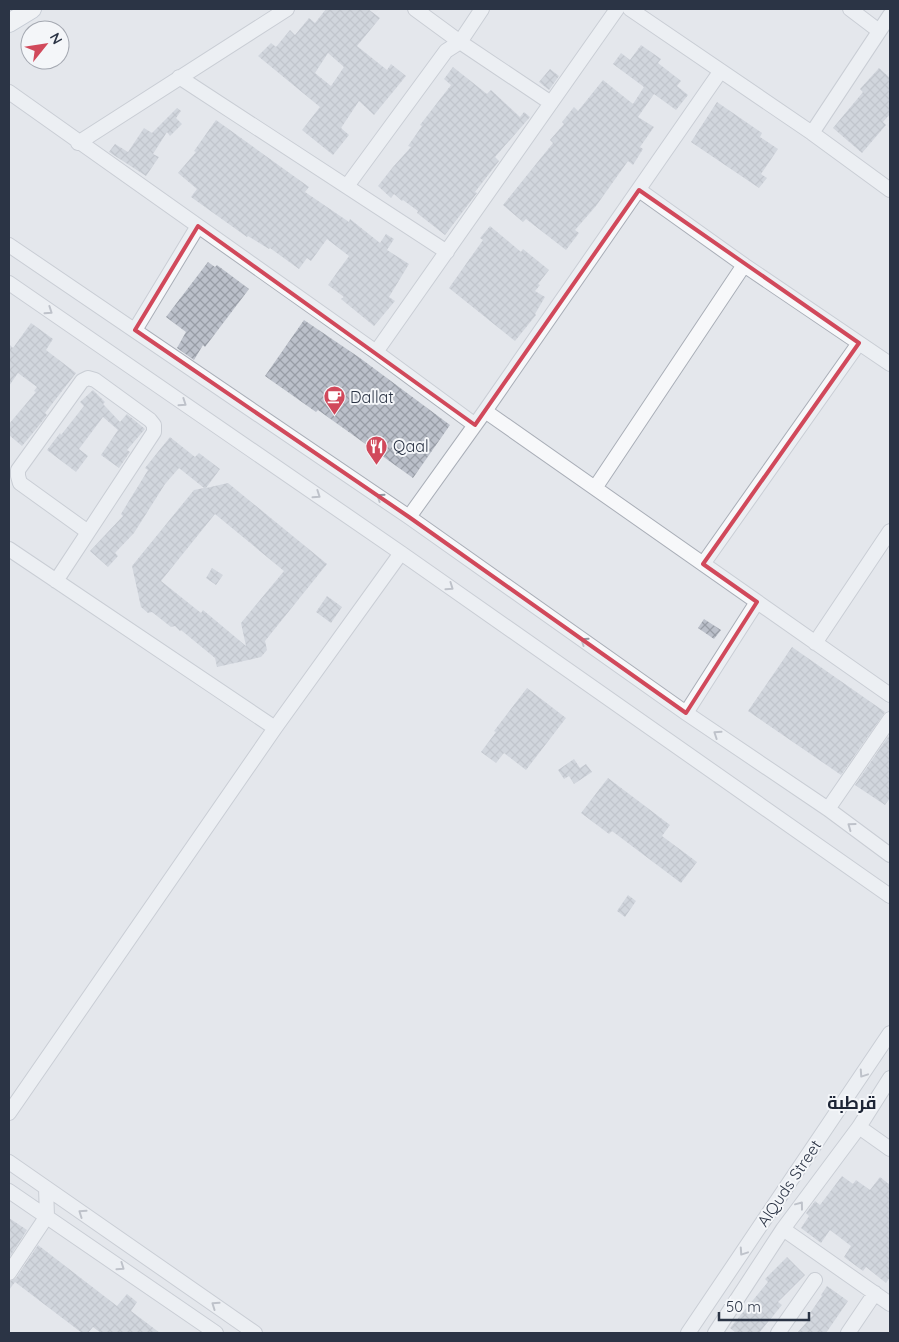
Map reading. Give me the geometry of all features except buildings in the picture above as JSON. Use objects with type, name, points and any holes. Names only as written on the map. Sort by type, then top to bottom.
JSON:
[{"type":"main road","points":[[9,23],[32,9]]},
{"type":"street","points":[[78,143],[287,9]]},
{"type":"street","points":[[415,9],[460,42],[551,103]]},
{"type":"street","points":[[347,186],[446,51],[460,42],[482,9]]},
{"type":"street","points":[[376,352],[617,9]]},
{"type":"street","points":[[630,9],[812,133],[890,190]]},
{"type":"street","points":[[850,9],[879,31]]},
{"type":"street","points":[[812,133],[890,15]]},
{"type":"street","points":[[409,517],[485,411],[720,72]]},
{"type":"street","points":[[179,77],[446,252]]},
{"type":"street","points":[[9,92],[78,143],[376,352],[475,425]]},
{"type":"street","points":[[639,190],[890,364]]},
{"type":"street","points":[[135,330],[198,226]]},
{"type":"street","points":[[9,245],[409,517],[686,713],[828,809],[890,855]]},
{"type":"street","points":[[595,488],[744,264]]},
{"type":"street","points":[[9,283],[401,553],[890,896]]},
{"type":"street","points":[[703,564],[859,343]]},
{"type":"street","points":[[56,581],[154,432],[154,425],[150,420],[95,380],[88,378],[82,381],[18,470],[18,476],[20,482],[88,532]]},
{"type":"street","points":[[485,411],[890,695]]},
{"type":"street","points":[[815,643],[890,531]]},
{"type":"street","points":[[9,549],[275,728]]},
{"type":"street","points":[[9,1114],[275,728],[401,553]]},
{"type":"street","points":[[686,713],[758,602]]},
{"type":"street","points":[[828,809],[890,719]]},
{"type":"street","name":"AlQuds Street","points":[[688,1333],[890,1033]]},
{"type":"street","name":"AlQuds Street","points":[[715,1333],[783,1228],[859,1126],[890,1078]]},
{"type":"street","points":[[859,1126],[890,1149]]},
{"type":"street","points":[[9,1162],[256,1333]]},
{"type":"street","points":[[9,1273],[47,1216],[46,1188]]},
{"type":"street","points":[[9,1190],[216,1333]]},
{"type":"street","points":[[783,1228],[890,1304]]},
{"type":"street","points":[[778,1333],[815,1280]]},
{"type":"street","points":[[848,1333],[875,1294]]},
{"type":"highlighted area","points":[[639,190],[859,343],[703,564],[757,602],[686,713],[409,517],[135,330],[198,226],[475,425]]},
{"type":"place","name":"Dallat","points":[[334,416]]},
{"type":"place","name":"Qaal","points":[[377,465]]},
{"type":"district","name":"قرطبة","points":[[852,1103]]}]
